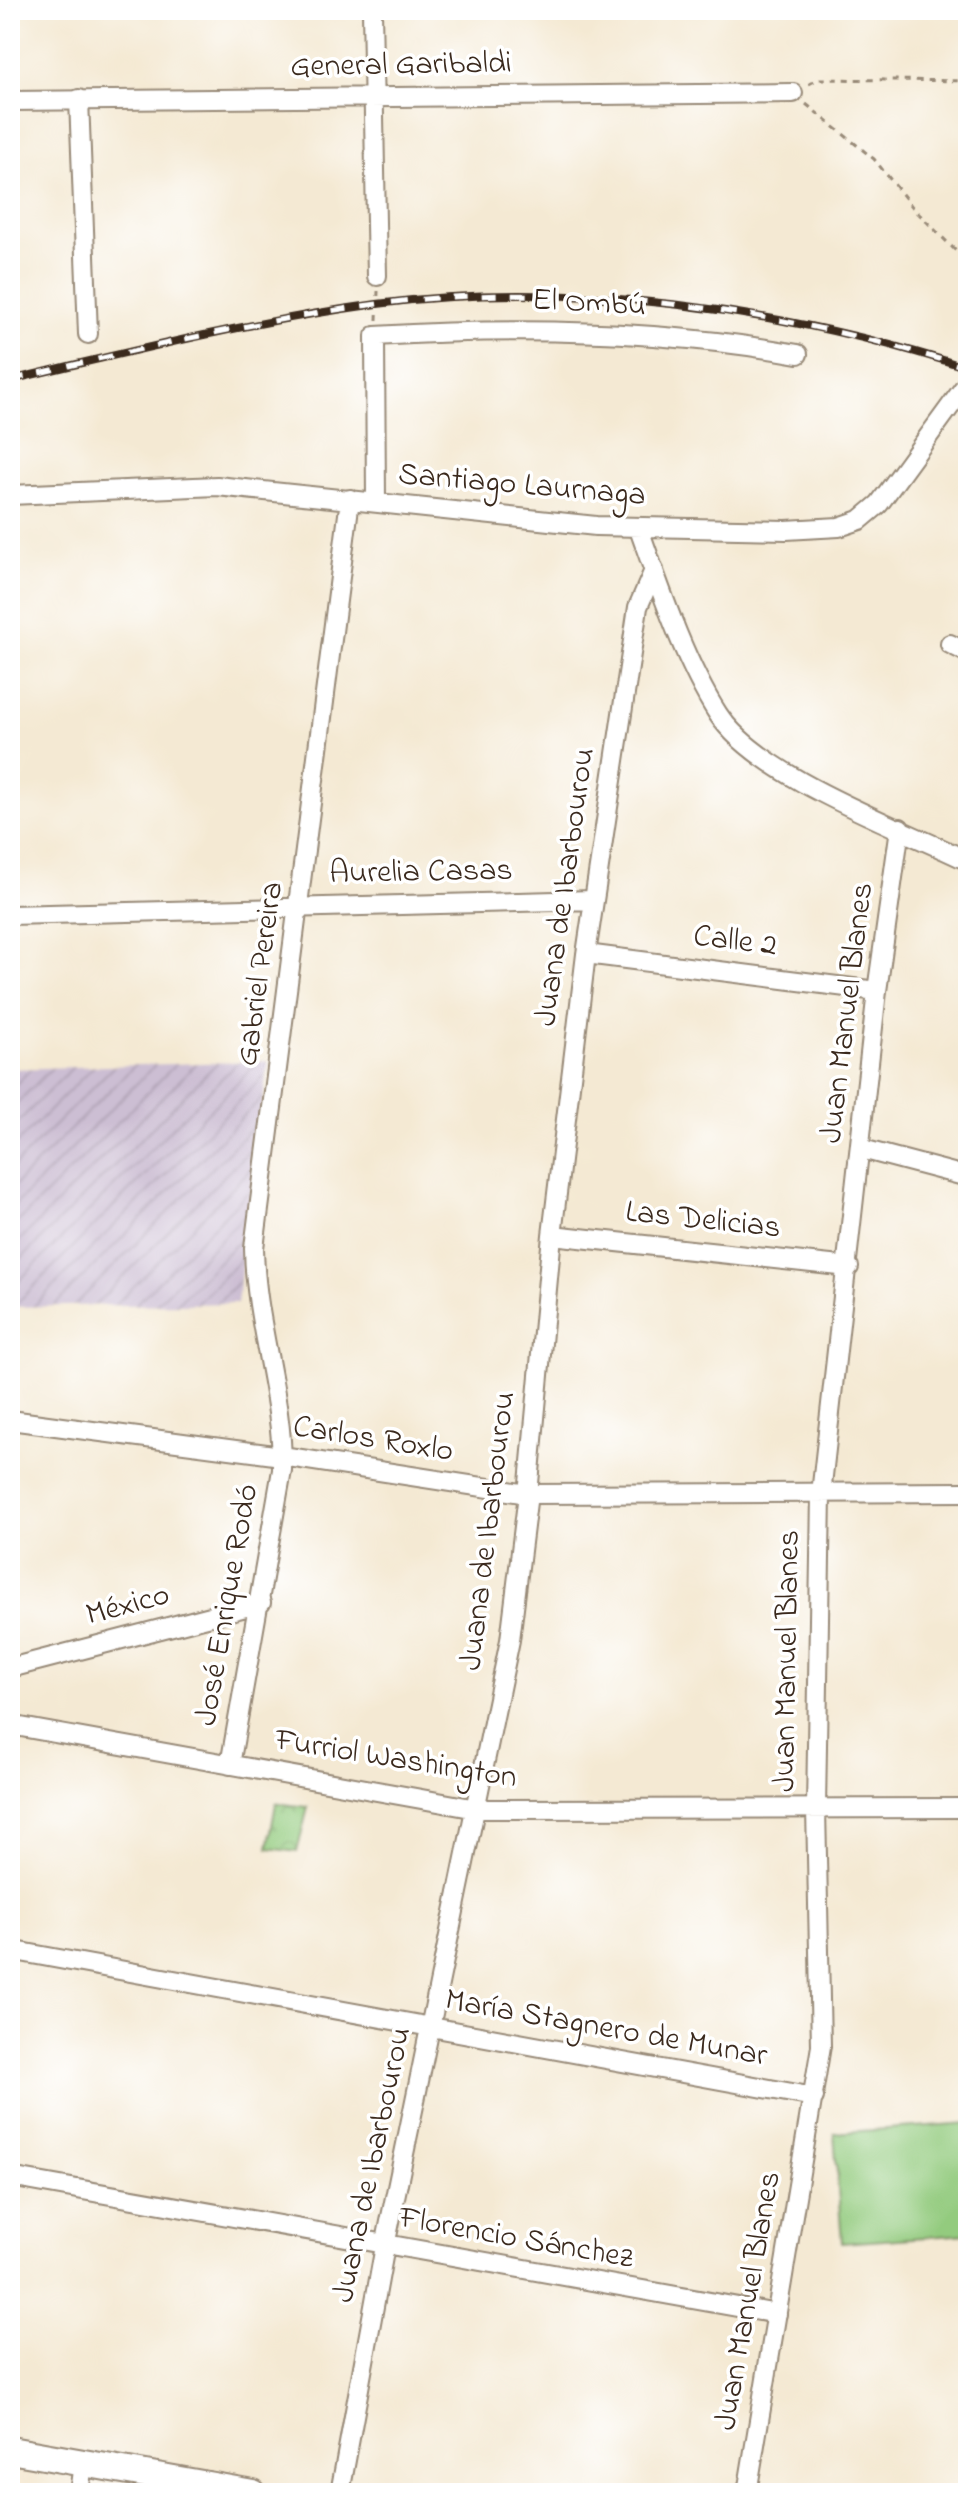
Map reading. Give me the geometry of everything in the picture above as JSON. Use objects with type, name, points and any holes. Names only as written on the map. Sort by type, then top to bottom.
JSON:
[{"type":"street","points":[[372,10],[377,276]]},
{"type":"street","name":"General Garibaldi","points":[[10,101],[793,93]]},
{"type":"street","points":[[79,99],[88,334]]},
{"type":"street","name":"El Ombú","points":[[375,336],[465,330],[562,330],[737,343],[798,354]]},
{"type":"street","points":[[375,336],[376,502]]},
{"type":"street","name":"Santiago Laurnaga","points":[[10,495],[217,486],[639,529],[786,530],[839,527],[860,520],[879,504],[960,406],[968,382]]},
{"type":"street","name":"Gabriel Pereira","points":[[282,1456],[255,1283],[254,1248],[350,499]]},
{"type":"street","points":[[639,529],[700,680],[719,716],[746,744],[780,771],[968,861]]},
{"type":"street","name":"Juana de Ibarbourou","points":[[340,2493],[385,2246],[510,1640],[528,1494],[552,1235],[593,900],[638,607],[654,570]]},
{"type":"street","points":[[950,644],[968,653]]},
{"type":"street","name":"Juan Manuel Blanes","points":[[747,2493],[821,2046],[816,1809],[821,1494],[849,1267],[877,991],[900,828]]},
{"type":"street","name":"Aurelia Casas","points":[[10,915],[593,900]]},
{"type":"street","name":"Calle 2","points":[[586,954],[877,991]]},
{"type":"street","points":[[862,1149],[968,1177]]},
{"type":"street","name":"Las Delicias","points":[[552,1235],[849,1267]]},
{"type":"street","name":"Carlos Roxlo","points":[[10,1420],[282,1456],[528,1494],[968,1492]]},
{"type":"street","name":"José Enrique Rodó","points":[[230,1765],[261,1603],[282,1456]]},
{"type":"street","name":"México","points":[[10,1668],[261,1603]]},
{"type":"street","name":"Furriol Washington","points":[[10,1725],[477,1809],[968,1808]]},
{"type":"street","name":"María Stagnero de Munar","points":[[10,1950],[814,2097]]},
{"type":"street","name":"Florencio Sánchez","points":[[10,2177],[777,2314]]},
{"type":"street","points":[[10,2450],[253,2493]]},
{"type":"street","points":[[79,2493],[83,2463]]},
{"type":"path","points":[[968,81],[818,79],[793,93],[874,159],[914,209],[968,263]]},
{"type":"path","points":[[375,336],[377,276]]},
{"type":"shaded area","points":[[268,1061],[237,1303],[10,1307],[10,1069]]},
{"type":"green space","points":[[276,1803],[308,1807],[297,1852],[268,1848]]},
{"type":"green space","points":[[968,2123],[968,2234],[842,2243],[834,2133]]},
{"type":"railway","points":[[10,380],[193,338],[331,311],[450,297],[524,295],[676,304],[752,315],[898,347],[968,368]]}]
